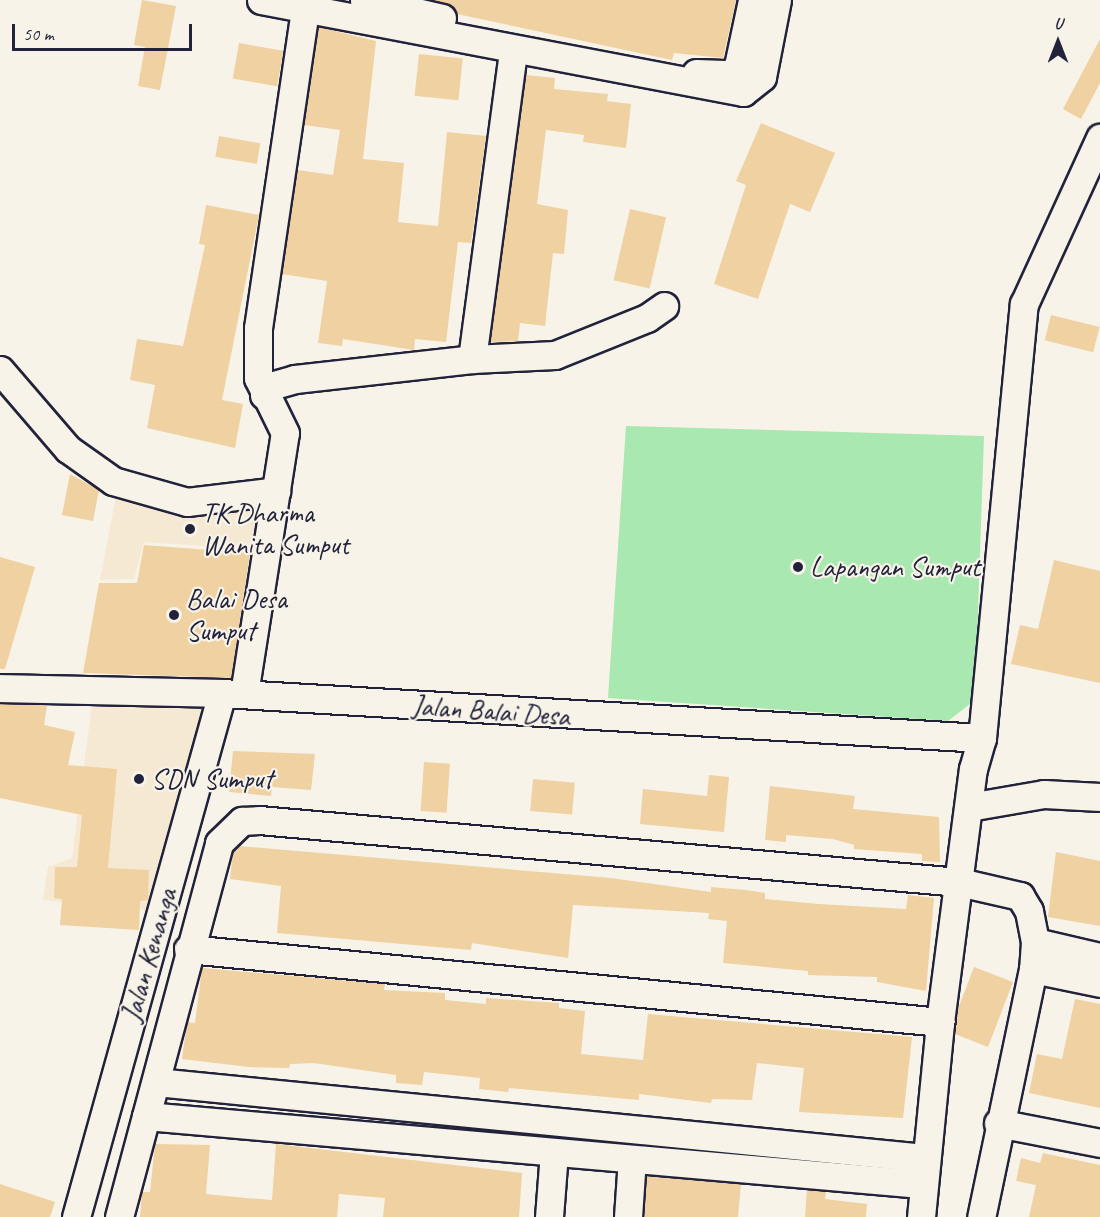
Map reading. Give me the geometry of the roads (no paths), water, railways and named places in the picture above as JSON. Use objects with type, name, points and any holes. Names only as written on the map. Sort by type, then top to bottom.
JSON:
[{"type":"street","points":[[261,0],[513,50],[743,92],[762,77],[777,0]]},
{"type":"street","points":[[364,0],[718,76],[731,74],[738,66],[752,0]]},
{"type":"street","name":"Jalan Kenanga","points":[[76,1217],[233,694],[276,491],[285,434],[264,395],[258,378],[258,328],[305,9]]},
{"type":"street","points":[[472,358],[513,50]]},
{"type":"street","points":[[921,1217],[923,1171],[940,1022],[969,807],[982,738],[1024,304],[1100,138]]},
{"type":"street","points":[[264,395],[274,385],[295,379],[472,358],[524,358],[571,350],[647,318],[664,306]]},
{"type":"street","points":[[0,370],[68,449],[113,481],[188,502],[276,491]]},
{"type":"street","name":"Jalan Balai Desa","points":[[0,688],[233,694],[982,738]]},
{"type":"street","points":[[969,807],[1044,794],[1100,797]]},
{"type":"street","points":[[118,1217],[156,1082],[188,949],[219,843],[242,821],[259,820],[959,882],[1020,896],[1029,911],[1035,942],[1033,969],[998,1123],[981,1217]]},
{"type":"street","points":[[1035,942],[1100,957]]},
{"type":"street","points":[[188,949],[940,1022]]},
{"type":"street","points":[[1033,969],[1100,983]]},
{"type":"street","points":[[156,1082],[596,1124],[923,1171]]},
{"type":"street","points":[[146,1116],[554,1152],[599,1153],[632,1159],[923,1171]]},
{"type":"street","points":[[998,1123],[1100,1143]]},
{"type":"street","points":[[596,1124],[599,1153]]},
{"type":"street","points":[[549,1217],[554,1152]]},
{"type":"street","points":[[628,1217],[632,1159]]},
{"type":"place","name":"TK Dharma Wanita Sumput","points":[[190,529]]},
{"type":"place","name":"Lapangan Sumput","points":[[798,567]]},
{"type":"place","name":"Balai Desa Sumput","points":[[174,615]]},
{"type":"place","name":"SDN Sumput","points":[[139,779]]}]
